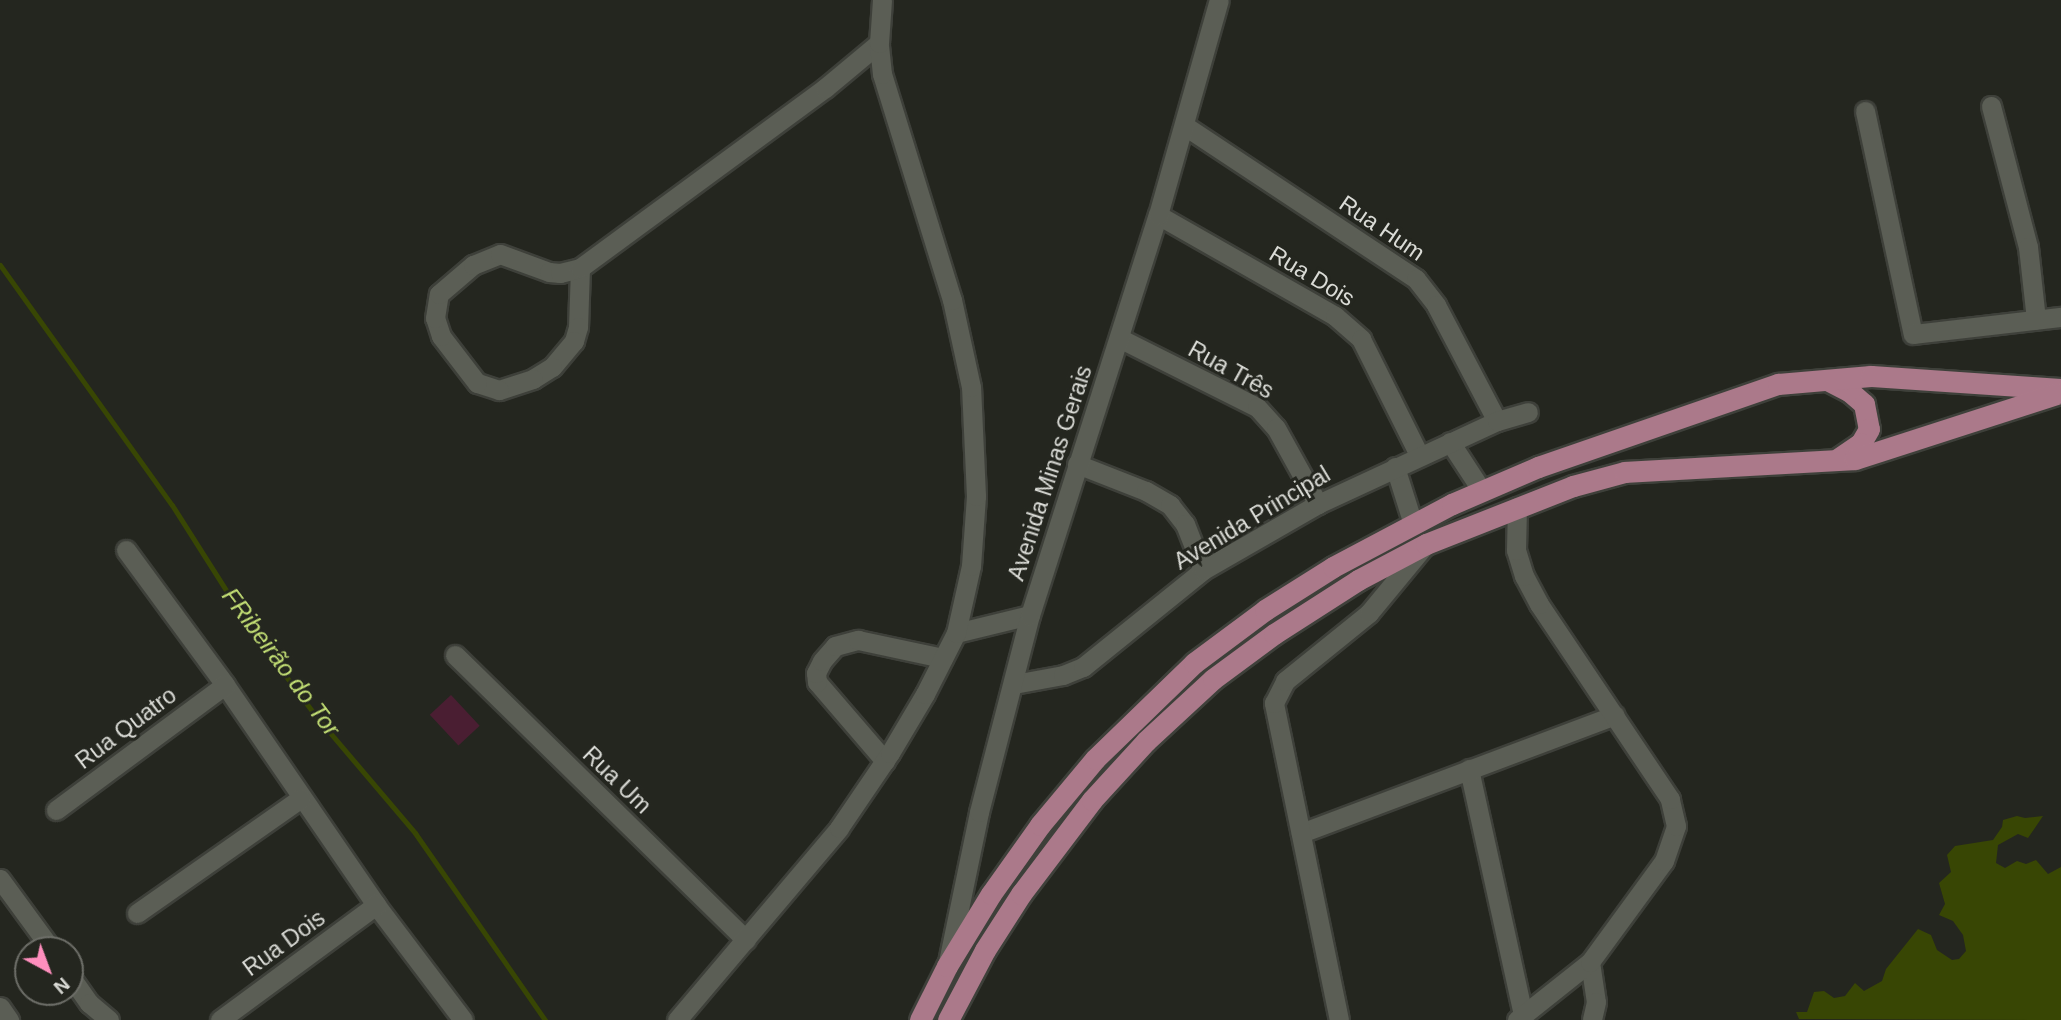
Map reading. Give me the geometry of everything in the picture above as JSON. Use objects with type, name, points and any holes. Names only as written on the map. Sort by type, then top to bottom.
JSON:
[{"type":"main road","points":[[920,1020],[947,966],[991,894],[1040,825],[1095,759],[1145,707],[1194,663],[1265,610],[1333,567],[1413,524],[1538,467],[1618,442],[1702,408],[1779,384],[1871,376],[2061,391]]},
{"type":"main road","points":[[1827,380],[1849,391],[1864,404],[1869,429],[1861,443],[1838,460]]},
{"type":"main road","points":[[948,1020],[985,950],[1021,894],[1092,800],[1146,741],[1213,679],[1274,634],[1358,580],[1426,544],[1573,485],[1625,472],[1855,459],[2061,391]]},
{"type":"street","points":[[677,1020],[839,828],[885,761],[956,633],[971,566],[976,496],[971,387],[952,300],[881,74],[879,43],[882,0]]},
{"type":"street","name":"Avenida Minas Gerais","points":[[947,966],[979,812],[1030,615],[1158,215],[1219,0]]},
{"type":"street","points":[[580,268],[578,327],[564,354],[543,373],[516,387],[499,390],[477,383],[441,336],[435,318],[439,294],[473,264],[500,254],[549,272],[560,273],[580,268],[825,88],[879,43]]},
{"type":"street","points":[[1990,106],[2028,247],[2036,320]]},
{"type":"street","points":[[1864,111],[1913,334],[2061,317]]},
{"type":"street","name":"Rua Hum","points":[[1185,126],[1416,279],[1436,304],[1497,421]]},
{"type":"street","name":"Rua Dois","points":[[1158,215],[1335,316],[1361,339],[1419,455]]},
{"type":"street","name":"Rua Três","points":[[1119,338],[1257,407],[1276,428],[1318,503]]},
{"type":"street","name":"Avenida Principal","points":[[1014,684],[1063,675],[1083,667],[1203,570],[1318,503],[1497,421],[1528,412]]},
{"type":"street","points":[[1450,442],[1482,491]]},
{"type":"street","points":[[1077,464],[1146,491],[1170,505],[1185,524],[1203,570]]},
{"type":"street","points":[[1395,467],[1413,524]]},
{"type":"street","points":[[1469,769],[1520,1018],[1590,962],[1664,861],[1673,843],[1676,826],[1670,799],[1539,604],[1524,576],[1516,550],[1517,507]]},
{"type":"street","points":[[1339,1020],[1274,716],[1277,692],[1285,681],[1369,613],[1426,544]]},
{"type":"street","points":[[126,550],[225,685],[456,1018]]},
{"type":"street","points":[[956,633],[1030,615]]},
{"type":"street","points":[[885,761],[817,682],[816,673],[822,661],[835,646],[858,640],[943,658]]},
{"type":"street","name":"Rua Um","points":[[455,655],[746,940]]},
{"type":"street","name":"Rua Quatro","points":[[56,810],[225,685]]},
{"type":"street","points":[[1301,833],[1615,715]]},
{"type":"street","points":[[136,913],[301,798]]},
{"type":"street","points":[[0,878],[41,936]]},
{"type":"street","name":"Rua Dois","points":[[220,1020],[376,905]]},
{"type":"street","points":[[1590,962],[1596,1002],[1592,1020]]},
{"type":"street","points":[[84,996],[109,1020]]},
{"type":"street","points":[[0,1007],[9,1020]]},
{"type":"shaded area","points":[[451,695],[480,726],[458,745],[430,715]]},
{"type":"shaded area","points":[[2017,816],[2043,816],[2028,838],[2018,834],[1998,845],[1996,863],[2005,868],[2017,861],[2026,864],[2036,860],[2048,874],[2061,867],[2061,1020],[1799,1019],[1796,1012],[1807,1012],[1814,992],[1824,991],[1834,998],[1845,996],[1855,983],[1864,991],[1882,981],[1886,969],[1918,929],[1931,935],[1937,950],[1952,960],[1959,959],[1966,951],[1963,935],[1953,921],[1939,915],[1945,904],[1939,883],[1951,872],[1947,855],[1955,846],[1993,840],[2002,827],[2003,820]]},
{"type":"waterway","name":"FRibeirão do Tor","points":[[0,265],[172,505],[252,631],[315,715],[415,833],[545,1020]]}]
